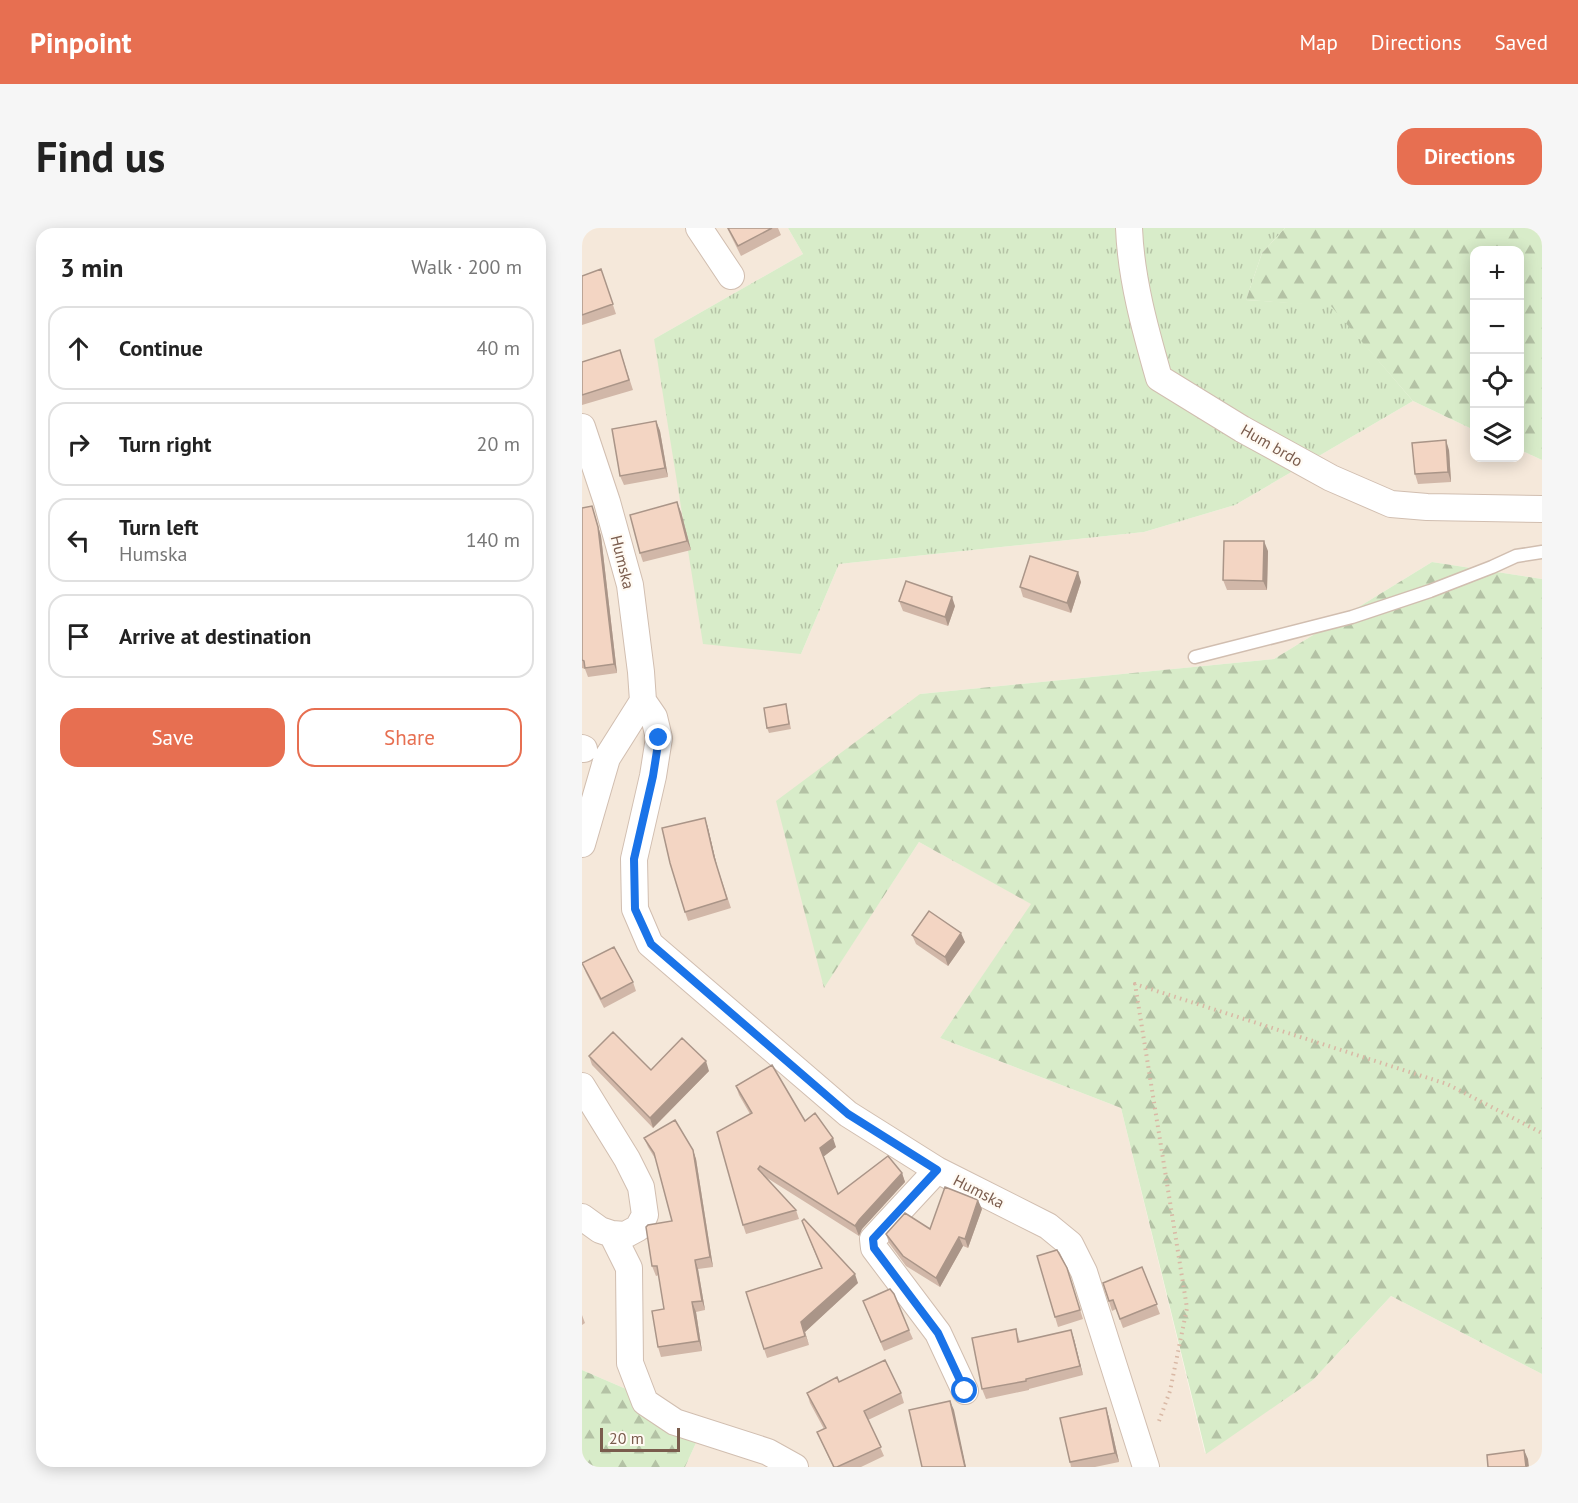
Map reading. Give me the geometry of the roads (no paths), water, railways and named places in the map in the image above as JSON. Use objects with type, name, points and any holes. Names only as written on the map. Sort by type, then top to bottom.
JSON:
[{"type":"street","points":[[699,228],[731,276]]},
{"type":"street","name":"Hum brdo","points":[[1129,228],[1130,255],[1144,326],[1159,378],[1242,429],[1330,478],[1391,504],[1427,507],[1542,509]]},
{"type":"street","name":"Humska","points":[[582,427],[607,502],[630,585],[643,701],[654,717],[659,738],[653,776],[634,859],[635,909],[651,944],[848,1114],[937,1170],[1048,1226],[1070,1244],[1084,1272],[1145,1464]]},
{"type":"street","points":[[582,844],[607,758],[643,701]]},
{"type":"street","points":[[582,1086],[641,1187],[645,1215],[638,1228],[625,1235],[600,1230],[582,1217]]},
{"type":"street","points":[[937,1170],[873,1239],[874,1248],[938,1333],[965,1391]]},
{"type":"street","points":[[612,1234],[629,1268],[630,1363],[645,1402],[675,1422],[768,1452],[795,1467]]},
{"type":"lane","points":[[1195,657],[1352,617],[1430,591],[1516,556],[1542,552]]}]
